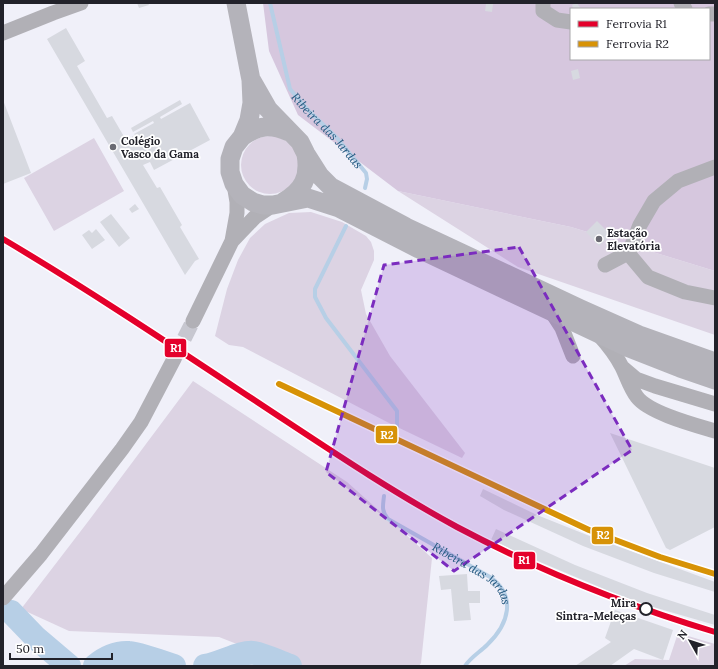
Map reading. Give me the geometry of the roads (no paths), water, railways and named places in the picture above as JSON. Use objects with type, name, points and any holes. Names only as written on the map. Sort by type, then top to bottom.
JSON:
[{"type":"main road","points":[[236,3],[251,80],[252,103],[249,120],[242,137],[234,147],[230,159],[230,172],[234,184],[242,195],[253,202],[263,205],[278,204],[308,198],[339,208],[418,249],[629,348],[672,366],[715,380]]},
{"type":"main road","points":[[251,80],[268,109],[300,142],[320,176],[331,187],[406,227],[581,309],[639,335],[715,362]]},
{"type":"main road","points":[[242,137],[253,130],[265,126],[278,128],[291,133]]},
{"type":"main road","points":[[278,204],[293,196],[301,188],[306,177],[308,166],[306,154]]},
{"type":"street","points":[[3,33],[81,3]]},
{"type":"street","points":[[543,3],[543,11],[557,20],[570,22]]},
{"type":"street","points":[[605,265],[630,250],[640,225],[654,201],[678,181],[715,167]]},
{"type":"street","points":[[193,321],[232,241],[237,213],[234,184]]},
{"type":"street","points":[[232,241],[255,217],[278,204]]},
{"type":"street","points":[[627,252],[648,277],[685,292],[715,298]]},
{"type":"street","points":[[551,311],[562,328],[573,356]]},
{"type":"street","points":[[597,333],[610,347],[638,398],[665,414],[715,431]]},
{"type":"street","points":[[3,598],[41,554],[122,449],[140,422],[174,359]]},
{"type":"street","points":[[622,367],[636,379],[648,384],[715,404]]},
{"type":"waterway","name":"Ribeira das Jardas","points":[[270,3],[290,89],[308,110],[337,138],[366,173],[367,179],[365,188]]},
{"type":"waterway","name":"Ribeira das Jardas","points":[[346,226],[315,289],[315,297],[326,318],[397,411],[397,429]]},
{"type":"waterway","name":"Ribeira das Jardas","points":[[384,496],[383,511],[388,519],[490,577],[499,585],[504,593],[507,601],[507,610],[501,628],[495,637],[465,666]]},
{"type":"waterway","name":"Ribeira das Jardas","points":[[11,612],[36,638],[69,666]]},
{"type":"waterway","name":"Ribeira das Jardas","points":[[95,666],[102,660],[120,653],[133,653],[174,666]]},
{"type":"waterway","name":"Ribeira das Jardas","points":[[205,666],[249,653],[263,655],[290,666]]},
{"type":"tunnel","points":[[174,359],[193,321]]},
{"type":"rail line","name":"R1","points":[[3,239],[110,305],[370,476],[457,527],[520,558],[583,586],[681,622],[715,632]]},
{"type":"rail line","name":"R2","points":[[279,384],[589,530],[660,557],[715,574]]},
{"type":"place","name":"Colégio Vasco da Gama","points":[[113,147]]},
{"type":"place","name":"Estação Elevatória","points":[[599,239]]},
{"type":"place","name":"Mira Sintra-Meleças","points":[[646,609]]}]
